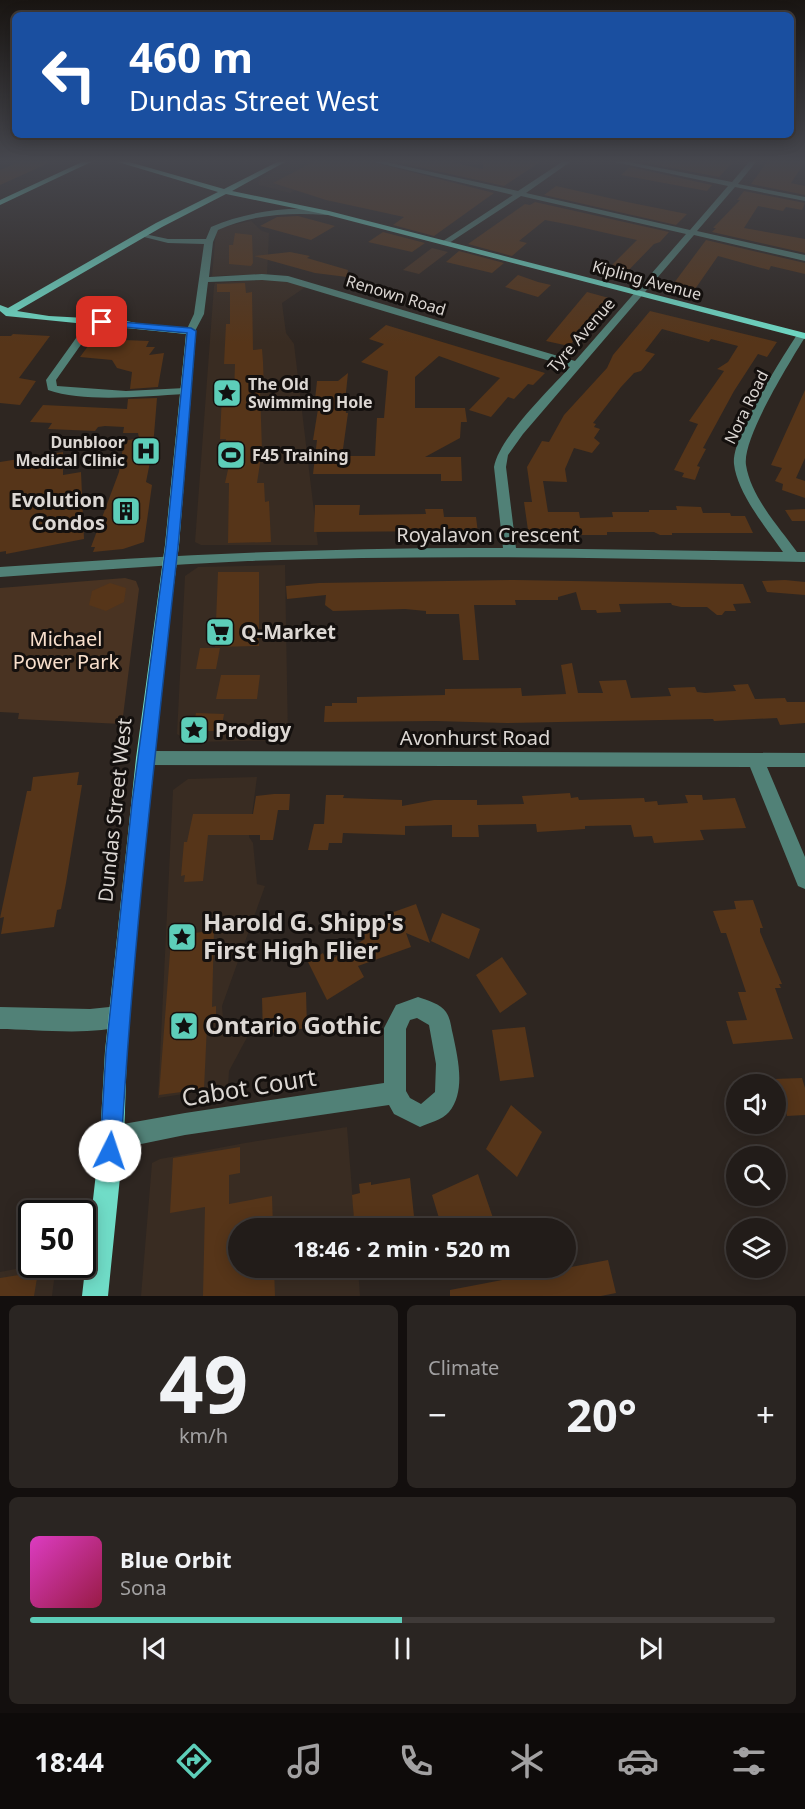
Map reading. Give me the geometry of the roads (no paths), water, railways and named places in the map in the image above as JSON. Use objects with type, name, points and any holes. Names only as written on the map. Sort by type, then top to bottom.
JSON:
[{"type":"main road","points":[[2,312],[130,233],[152,222]]},
{"type":"main road","points":[[2,312],[163,222]]},
{"type":"main road","name":"Kipling Avenue","points":[[366,222],[803,336]]},
{"type":"main road","points":[[2,312],[31,317],[122,323],[145,328]]},
{"type":"main road","points":[[2,312],[38,326],[191,331]]},
{"type":"main road","name":"Dundas Street West","points":[[95,1296],[144,758],[170,560],[191,331]]},
{"type":"street","points":[[140,235],[168,241],[209,242],[214,229],[232,222]]},
{"type":"street","points":[[446,243],[477,222]]},
{"type":"street","points":[[645,222],[805,258]]},
{"type":"street","name":"Tyre Avenue","points":[[510,554],[500,482],[502,455],[576,365],[700,222]]},
{"type":"street","name":"Dundas Street West","points":[[191,331],[199,314],[209,242]]},
{"type":"street","name":"Renown Road","points":[[203,280],[262,277],[288,279],[576,365]]},
{"type":"street","points":[[87,329],[51,380],[52,388],[61,391],[126,394],[185,390]]},
{"type":"street","name":"Nora Road","points":[[799,556],[748,484],[740,463],[740,455],[747,435],[803,336]]},
{"type":"street","name":"Royalavon Crescent","points":[[0,572],[170,560],[510,554],[799,556]]},
{"type":"street","name":"Avonhurst Road","points":[[144,758],[805,760]]},
{"type":"street","points":[[756,760],[805,880]]},
{"type":"street","points":[[0,1018],[90,1020],[119,1017]]},
{"type":"street","name":"Cabot Court","points":[[111,1138],[185,1124],[395,1093]]},
{"type":"place","name":"The Old Swimming Hole","points":[[227,393]]},
{"type":"place","name":"Dunbloor Medical Clinic","points":[[146,451]]},
{"type":"place","name":"F45 Training","points":[[231,455]]},
{"type":"place","name":"Evolution Condos","points":[[126,511]]},
{"type":"place","name":"Q-Market","points":[[220,632]]},
{"type":"place","name":"Prodigy","points":[[194,730]]},
{"type":"place","name":"Harold G. Shipp's First High Flier","points":[[182,937]]},
{"type":"place","name":"Ontario Gothic","points":[[184,1026]]},
{"type":"park label","name":"Michael Power Park","points":[[66,650]]}]
